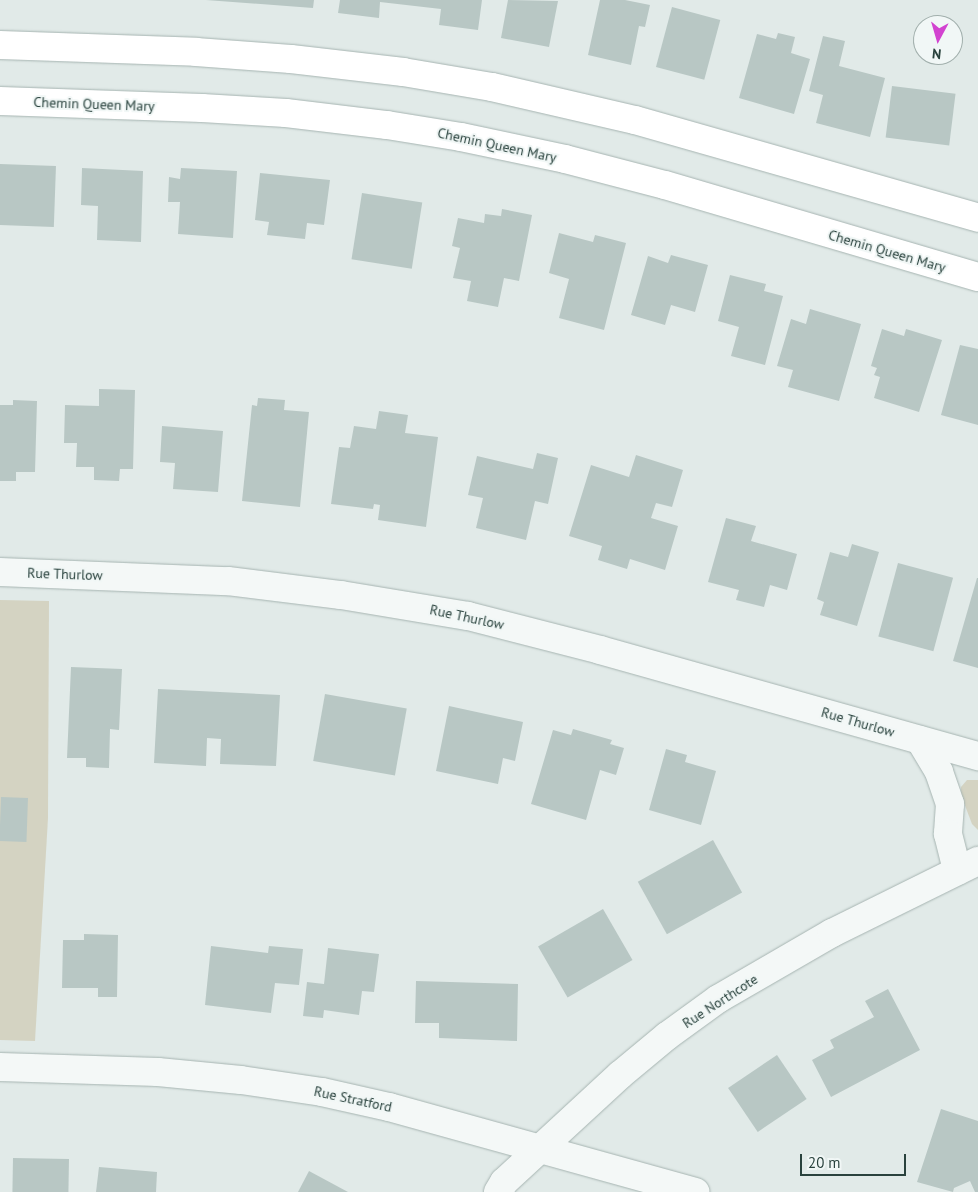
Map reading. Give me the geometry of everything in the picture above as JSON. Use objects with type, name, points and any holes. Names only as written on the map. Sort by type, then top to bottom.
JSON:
[{"type":"street","points":[[0,46],[187,51],[291,58],[403,72],[475,84],[645,123],[978,218]]},
{"type":"street","name":"Chemin Queen Mary","points":[[0,101],[286,113],[387,125],[461,137],[565,160],[665,186],[978,277]]},
{"type":"street","name":"Rue Thurlow","points":[[0,572],[228,582],[341,595],[458,614],[539,633],[978,756]]},
{"type":"street","points":[[920,740],[939,772],[950,804],[948,834],[967,866]]},
{"type":"street","name":"Rue Northcote","points":[[498,1192],[504,1182],[620,1075],[667,1036],[718,999],[832,933],[967,866]]},
{"type":"street","name":"Rue Stratford","points":[[0,1067],[158,1072],[240,1080],[322,1092],[389,1107],[695,1192]]},
{"type":"green space","points":[[0,600],[49,601],[48,818],[35,1041],[0,1040]]},
{"type":"green space","points":[[967,780],[978,780],[978,830],[972,824],[961,795],[961,787]]},
{"type":"building","points":[[206,0],[314,0],[313,8]]},
{"type":"building","points":[[340,0],[482,0],[478,30],[439,25],[441,9],[380,2],[379,18],[338,13]]},
{"type":"building","points":[[508,0],[558,1],[549,47],[501,38]]},
{"type":"building","points":[[600,0],[625,0],[650,5],[645,27],[639,26],[631,65],[588,55]]},
{"type":"building","points":[[672,7],[720,20],[704,80],[656,67]]},
{"type":"building","points":[[778,33],[795,37],[791,53],[810,59],[794,114],[739,98],[757,34],[776,39]]},
{"type":"building","points":[[823,36],[845,41],[839,66],[885,78],[870,137],[816,123],[823,95],[809,91]]},
{"type":"building","points":[[892,86],[956,94],[949,145],[886,138]]},
{"type":"building","points":[[0,164],[56,166],[54,227],[0,225]]},
{"type":"building","points":[[82,168],[143,171],[141,242],[97,240],[98,206],[81,205]]},
{"type":"building","points":[[181,168],[237,171],[233,238],[178,234],[180,202],[168,202],[169,177],[180,179]]},
{"type":"building","points":[[260,173],[330,180],[324,225],[307,223],[305,239],[267,235],[269,222],[255,220]]},
{"type":"building","points":[[362,193],[422,203],[412,269],[352,259]]},
{"type":"building","points":[[502,209],[532,215],[519,281],[504,278],[498,307],[467,301],[471,281],[453,278],[460,248],[452,246],[458,218],[484,223],[485,214],[501,216]]},
{"type":"building","points":[[559,233],[593,242],[595,235],[626,243],[604,330],[559,318],[569,279],[549,273]]},
{"type":"building","points":[[671,255],[708,265],[695,312],[671,305],[665,325],[631,315],[648,256],[668,263]]},
{"type":"building","points":[[730,275],[766,284],[764,291],[783,296],[765,365],[731,356],[739,327],[718,321]]},
{"type":"building","points":[[810,309],[861,324],[839,401],[788,387],[793,370],[777,366],[791,319],[806,324]]},
{"type":"building","points":[[882,329],[904,336],[906,329],[942,340],[919,412],[874,398],[880,377],[874,375],[877,368],[871,366]]},
{"type":"building","points":[[960,345],[978,349],[978,425],[941,415]]},
{"type":"building","points":[[99,389],[135,390],[133,469],[120,469],[119,481],[94,480],[94,467],[76,467],[77,443],[64,443],[65,405],[99,406]]},
{"type":"building","points":[[258,398],[285,400],[284,410],[309,412],[300,507],[242,501],[252,405],[257,406]]},
{"type":"building","points":[[13,400],[37,401],[35,472],[16,472],[16,481],[0,481],[0,405],[13,405]]},
{"type":"building","points":[[379,411],[408,415],[405,433],[438,437],[426,527],[378,520],[380,505],[374,504],[373,509],[331,504],[339,447],[350,448],[354,426],[376,429]]},
{"type":"building","points":[[162,426],[223,431],[218,492],[173,489],[175,463],[160,462]]},
{"type":"building","points":[[537,453],[558,458],[548,504],[535,501],[526,540],[476,528],[483,498],[468,495],[477,456],[533,469]]},
{"type":"building","points":[[636,455],[683,470],[672,507],[656,503],[651,518],[678,526],[665,570],[630,559],[627,569],[598,560],[602,546],[569,536],[591,465],[629,477]]},
{"type":"building","points":[[726,518],[756,526],[751,541],[797,554],[787,590],[770,585],[764,607],[736,600],[739,590],[708,582]]},
{"type":"building","points":[[852,544],[879,552],[857,626],[820,615],[824,602],[817,599],[830,552],[848,557]]},
{"type":"building","points":[[898,563],[953,578],[933,651],[878,636]]},
{"type":"building","points":[[978,578],[978,668],[953,661]]},
{"type":"building","points":[[71,667],[122,669],[119,730],[110,729],[109,768],[86,767],[86,758],[67,758]]},
{"type":"building","points":[[158,689],[280,695],[276,766],[220,764],[221,739],[207,738],[206,766],[154,763]]},
{"type":"building","points":[[325,694],[407,708],[395,775],[313,761]]},
{"type":"building","points":[[449,706],[523,722],[515,761],[503,758],[498,784],[436,771]]},
{"type":"building","points":[[573,729],[612,740],[610,744],[624,748],[616,775],[600,770],[586,820],[531,804],[553,730],[571,735]]},
{"type":"building","points":[[666,749],[687,755],[685,762],[716,771],[701,825],[649,810]]},
{"type":"building","points":[[1,797],[28,798],[26,842],[0,841]]},
{"type":"building","points":[[713,840],[742,892],[667,934],[638,882]]},
{"type":"building","points":[[603,909],[632,960],[568,998],[538,946]]},
{"type":"building","points":[[84,934],[118,935],[117,997],[98,997],[98,988],[62,988],[63,940],[84,940]]},
{"type":"building","points":[[211,946],[268,953],[269,946],[303,949],[299,985],[275,983],[271,1013],[205,1005]]},
{"type":"building","points":[[328,948],[379,954],[374,992],[362,991],[359,1015],[324,1010],[323,1018],[303,1016],[307,982],[324,984]]},
{"type":"building","points":[[416,981],[518,984],[517,1041],[439,1038],[439,1023],[415,1023]]},
{"type":"building","points":[[888,989],[920,1050],[831,1097],[812,1060],[834,1048],[830,1040],[874,1017],[865,1001]]},
{"type":"building","points":[[777,1055],[807,1099],[758,1132],[728,1088]]},
{"type":"building","points":[[941,1109],[978,1121],[978,1192],[975,1192],[970,1181],[954,1188],[953,1192],[917,1182]]},
{"type":"building","points":[[13,1158],[69,1159],[68,1192],[12,1192]]},
{"type":"building","points":[[99,1167],[157,1172],[156,1192],[96,1192]]},
{"type":"building","points":[[309,1171],[348,1192],[298,1192]]}]
